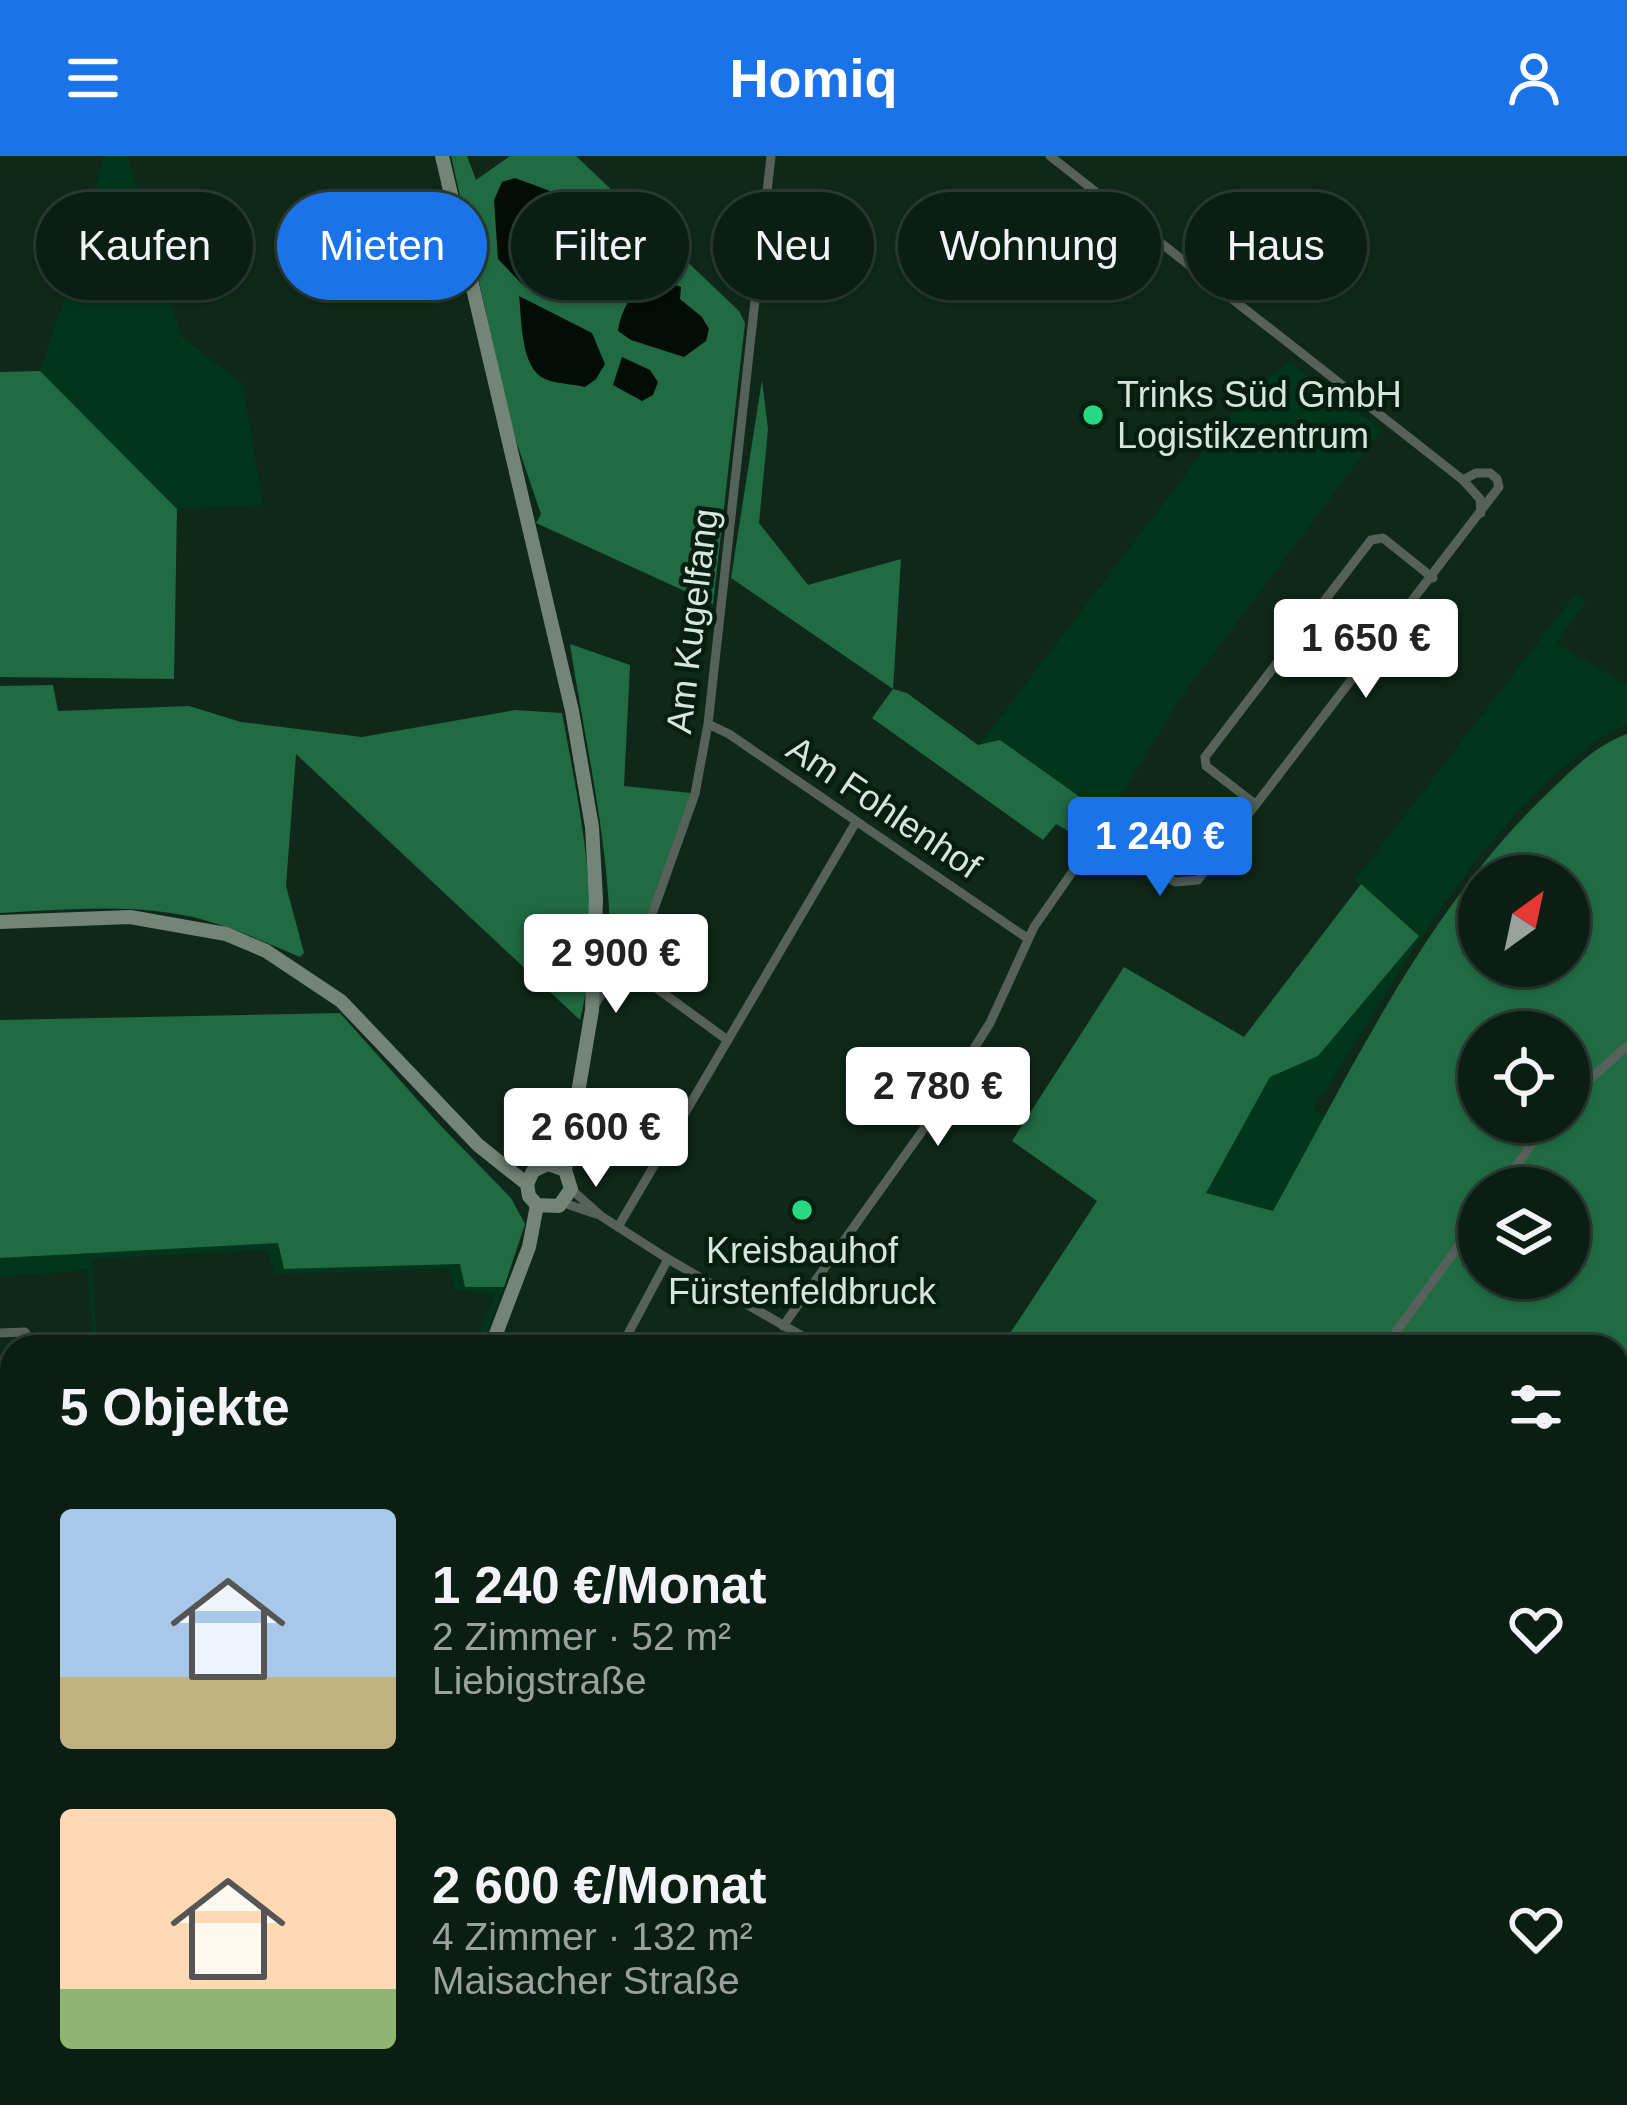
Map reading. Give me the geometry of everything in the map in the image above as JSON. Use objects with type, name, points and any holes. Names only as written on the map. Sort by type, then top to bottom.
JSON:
[{"type":"main road","points":[[442,156],[572,711],[592,827],[596,898],[592,1010],[565,1170],[556,1201],[529,1247],[496,1335]]},
{"type":"main road","points":[[0,922],[147,919],[226,934],[266,952],[340,1000],[494,1160],[526,1184],[529,1196],[556,1201]]},
{"type":"main road","points":[[526,1184],[570,1124]]},
{"type":"main road","points":[[494,1160],[565,1170]]},
{"type":"street","name":"Am Kugelfang","points":[[635,962],[695,794],[708,724],[771,156]]},
{"type":"street","points":[[1050,156],[1463,480],[1477,494],[1481,513]]},
{"type":"street","points":[[783,1326],[923,1130],[990,1023],[1017,970],[1027,938],[1080,860],[1099,839],[1112,838],[1175,882],[1192,883],[1213,863],[1498,490],[1498,479],[1485,472],[1463,480]]},
{"type":"street","points":[[1256,805],[1206,766],[1205,757],[1274,664],[1371,540],[1383,538],[1432,578]]},
{"type":"street","name":"Am Fohlenhof","points":[[708,724],[1027,938]]},
{"type":"street","points":[[618,1227],[856,822]]},
{"type":"street","points":[[592,1010],[604,983],[635,962],[648,982],[726,1039]]},
{"type":"street","points":[[1590,1079],[1627,1046]]},
{"type":"street","points":[[556,1201],[602,1216],[798,1335]]},
{"type":"street","points":[[1394,1335],[1458,1247]]},
{"type":"street","points":[[627,1335],[668,1258]]},
{"type":"green space","points":[[104,156],[128,156],[139,192],[95,192]]},
{"type":"green space","points":[[451,156],[467,156],[476,180],[510,156],[576,156],[614,192],[511,192],[511,300],[689,300],[689,263],[713,286],[713,300],[727,300],[739,311],[745,323],[713,604],[536,523],[541,514],[512,429],[483,300],[487,300],[487,192],[459,192]]},
{"type":"green space","points":[[64,300],[170,300],[181,336],[243,385],[263,505],[177,509],[40,371]]},
{"type":"green space","points":[[1290,362],[1382,429],[1179,700],[1108,817],[1000,740],[979,745],[1248,393]]},
{"type":"green space","points":[[40,371],[177,509],[174,679],[0,677],[0,372]]},
{"type":"green space","points":[[762,380],[768,429],[759,523],[808,585],[901,559],[893,689],[731,578]]},
{"type":"green space","points":[[1576,593],[1586,601],[1556,643],[1627,685],[1627,725],[1599,739],[1558,772],[1481,855],[1458,855],[1458,885],[1313,1110],[1325,1117],[1273,1211],[1205,1194],[1270,1076],[1318,1056],[1419,935],[1355,880]]},
{"type":"green space","points":[[570,644],[630,665],[624,786],[691,793],[632,958],[610,964],[603,843]]},
{"type":"green space","points":[[53,685],[58,711],[189,706],[241,722],[362,737],[515,710],[562,713],[590,905],[587,982],[580,1020],[296,754],[286,886],[304,953],[300,957],[179,914],[103,909],[0,913],[0,686]]},
{"type":"green space","points":[[893,689],[907,693],[978,745],[1000,740],[1108,817],[1083,840],[1056,824],[1043,840],[872,718]]},
{"type":"green space","points":[[1627,734],[1627,1335],[1009,1335],[1097,1201],[1012,1141],[1124,967],[1244,1037],[1361,884],[1419,936],[1318,1056],[1270,1077],[1206,1193],[1273,1211],[1397,988],[1458,896],[1458,987],[1590,987],[1590,855],[1491,855],[1587,757]]},
{"type":"green space","points":[[340,1013],[511,1198],[525,1224],[504,1287],[465,1287],[460,1264],[284,1269],[278,1243],[0,1258],[0,1020]]},
{"type":"green space","points":[[278,1243],[285,1269],[461,1264],[466,1287],[504,1287],[486,1335],[480,1335],[495,1294],[455,1290],[450,1269],[275,1274],[267,1250],[92,1259],[96,1335],[92,1335],[88,1270],[0,1277],[0,1258]]},
{"type":"shaded area","points":[[515,178],[552,192],[511,192],[511,273],[498,259],[494,200],[502,182]]},
{"type":"shaded area","points":[[519,300],[592,333],[605,364],[585,387],[550,381],[531,365]]},
{"type":"shaded area","points":[[629,300],[681,300],[709,329],[706,341],[684,357],[631,340],[618,331]]},
{"type":"shaded area","points":[[622,357],[650,370],[658,382],[653,395],[642,401],[613,385]]},
{"type":"place","name":"Trinks Süd GmbH Logistikzentrum","points":[[1093,415]]},
{"type":"place","name":"Kreisbauhof Fürstenfeldbruck","points":[[802,1210]]}]
